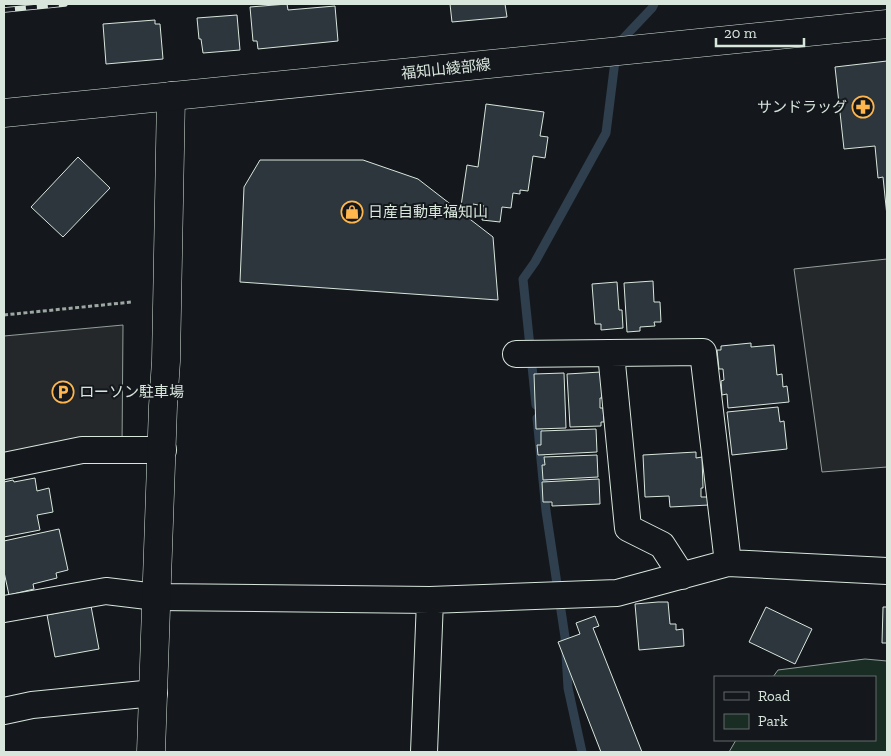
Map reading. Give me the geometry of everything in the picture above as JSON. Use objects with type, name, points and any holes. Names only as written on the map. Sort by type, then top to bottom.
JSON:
[{"type":"main road","name":"福知山綾部線","points":[[4,113],[887,24]]},
{"type":"main road","points":[[151,752],[166,352],[171,96]]},
{"type":"street","points":[[516,354],[703,352],[728,563]]},
{"type":"street","points":[[611,353],[628,528],[662,545],[682,576]]},
{"type":"street","points":[[4,466],[82,450],[163,450]]},
{"type":"street","points":[[4,609],[106,591],[156,597],[430,600],[616,593],[728,563],[887,571]]},
{"type":"street","points":[[424,752],[430,600]]},
{"type":"street","points":[[4,711],[32,705],[154,693]]},
{"type":"path","points":[[4,315],[132,302]]},
{"type":"green space","points":[[865,659],[887,661],[887,752],[729,752],[735,741],[876,741],[876,676],[774,676],[778,670]]},
{"type":"shaded area","points":[[887,259],[887,467],[822,472],[794,269]]},
{"type":"shaded area","name":"ローソン駐車場","points":[[123,325],[122,447],[4,471],[4,336]]},
{"type":"building","points":[[287,4],[288,10],[335,6],[338,41],[258,49],[257,41],[253,41],[250,7]]},
{"type":"building","points":[[450,4],[505,4],[507,17],[452,22]]},
{"type":"building","points":[[237,15],[240,50],[203,53],[201,39],[199,39],[197,18]]},
{"type":"building","points":[[155,20],[155,24],[160,24],[163,59],[106,64],[103,24]]},
{"type":"building","name":"サンドラッグ","points":[[887,61],[887,216],[883,177],[878,178],[875,146],[844,149],[835,67]]},
{"type":"building","points":[[486,104],[544,112],[540,136],[548,137],[545,158],[533,156],[528,191],[520,190],[520,194],[513,193],[511,208],[502,207],[500,222],[482,220],[484,206],[473,204],[472,208],[461,206],[467,165],[478,167]]},
{"type":"building","points":[[78,157],[110,188],[63,237],[31,207]]},
{"type":"building","name":"日産自動車福知山","points":[[260,160],[363,160],[418,179],[493,237],[498,300],[240,282],[244,187]]},
{"type":"building","points":[[653,281],[654,302],[660,302],[661,322],[654,322],[655,326],[640,327],[640,331],[627,332],[624,283]]},
{"type":"building","points":[[617,282],[619,310],[622,310],[623,328],[601,330],[601,324],[595,324],[592,284]]},
{"type":"building","points":[[751,343],[751,347],[774,345],[777,375],[782,374],[783,387],[787,386],[789,402],[728,408],[727,394],[722,395],[721,381],[724,380],[723,369],[719,369],[717,350],[721,350],[721,346]]},
{"type":"building","points":[[601,372],[602,398],[600,398],[600,408],[603,408],[604,422],[601,422],[601,426],[570,427],[567,374]]},
{"type":"building","points":[[564,373],[566,428],[536,429],[534,374]]},
{"type":"building","points":[[778,407],[780,422],[784,421],[787,449],[732,455],[727,412]]},
{"type":"building","points":[[596,429],[597,452],[538,455],[537,445],[541,445],[541,431]]},
{"type":"building","points":[[696,452],[696,458],[702,457],[703,488],[701,488],[701,497],[709,497],[709,505],[670,507],[669,496],[645,497],[643,455]]},
{"type":"building","points":[[597,455],[598,477],[543,480],[542,465],[545,465],[544,457]]},
{"type":"building","points":[[35,478],[37,491],[49,488],[53,512],[37,515],[40,530],[4,537],[4,482]]},
{"type":"building","points":[[599,479],[600,504],[552,506],[552,502],[543,502],[542,482]]},
{"type":"building","points":[[59,529],[68,570],[56,573],[57,578],[33,584],[34,589],[9,595],[4,572],[4,541]]},
{"type":"building","points":[[668,602],[670,624],[676,624],[676,630],[683,629],[684,646],[639,650],[635,604]]},
{"type":"building","points":[[91,606],[99,649],[55,657],[47,615]]},
{"type":"building","points":[[766,607],[812,629],[795,664],[749,642]]},
{"type":"building","points":[[883,607],[887,607],[887,643],[882,643]]},
{"type":"building","points":[[595,616],[599,626],[593,628],[642,752],[601,752],[558,642],[580,634],[576,623]]},
{"type":"waterway","points":[[536,405],[523,279],[535,262],[606,133],[617,45],[654,4]]},
{"type":"waterway","points":[[537,418],[546,511],[565,637],[568,688],[582,752]]},
{"type":"railway","points":[[4,10],[65,4]]},
{"type":"place","name":"サンドラッグ","points":[[863,107]]},
{"type":"place","name":"日産自動車福知山","points":[[352,212]]},
{"type":"place","name":"ローソン駐車場","points":[[63,392]]}]
